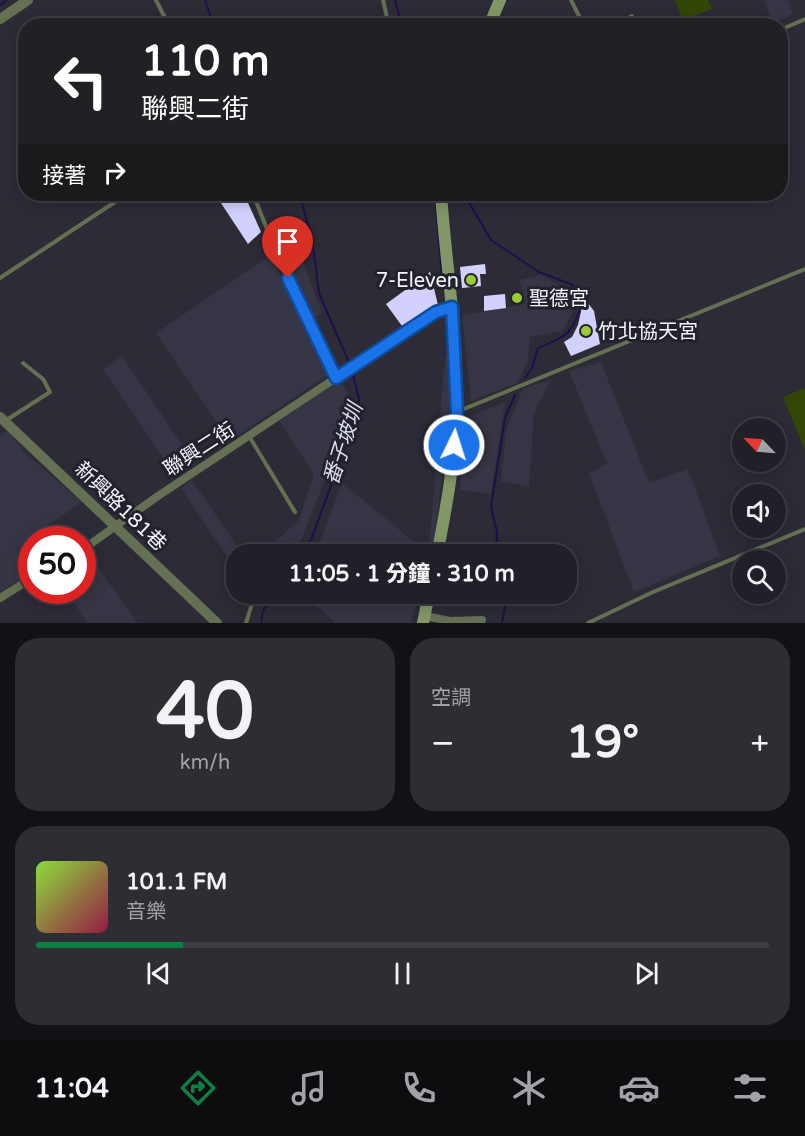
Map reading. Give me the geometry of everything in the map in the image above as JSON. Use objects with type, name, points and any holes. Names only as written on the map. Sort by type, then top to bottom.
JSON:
[{"type":"main road","points":[[492,18],[500,0]]},
{"type":"main road","points":[[439,544],[450,476],[457,412],[452,307],[442,201]]},
{"type":"main road","points":[[424,620],[427,604]]},
{"type":"street","points":[[0,19],[28,0]]},
{"type":"street","name":"聯興二街","points":[[96,540],[436,312],[452,307]]},
{"type":"street","name":"新興路181巷","points":[[2,419],[217,623]]},
{"type":"street","points":[[0,598],[18,587]]},
{"type":"street","points":[[424,620],[482,620]]},
{"type":"lane","points":[[156,0],[165,18]]},
{"type":"lane","points":[[383,0],[387,18]]},
{"type":"lane","points":[[571,0],[580,18]]},
{"type":"lane","points":[[628,18],[632,16]]},
{"type":"lane","points":[[788,26],[805,19]]},
{"type":"lane","points":[[0,278],[116,201]]},
{"type":"lane","points":[[256,201],[279,259],[336,378]]},
{"type":"lane","points":[[457,412],[805,269]]},
{"type":"lane","points":[[2,419],[50,392],[43,379],[23,363]]},
{"type":"lane","points":[[249,436],[295,512]]},
{"type":"lane","points":[[588,623],[653,592],[805,529]]},
{"type":"lane","points":[[246,623],[252,604]]},
{"type":"shaded area","points":[[764,0],[788,0],[793,14],[784,18],[770,18]]},
{"type":"shaded area","points":[[295,239],[322,313],[313,318],[277,243]]},
{"type":"shaded area","points":[[271,255],[327,375],[229,441],[156,333]]},
{"type":"shaded area","points":[[541,275],[570,291],[574,308],[563,331],[530,337],[528,361],[517,383],[471,401],[462,315],[526,304],[520,280]]},
{"type":"shaded area","points":[[449,355],[450,412],[434,544],[429,544],[445,357]]},
{"type":"shaded area","points":[[122,356],[195,464],[176,477],[103,369]]},
{"type":"shaded area","points":[[601,362],[649,483],[688,469],[720,556],[634,592],[589,473],[607,464],[569,371]]},
{"type":"shaded area","points":[[341,379],[350,400],[338,408],[348,426],[336,433],[339,444],[298,544],[273,544],[299,520],[314,474],[279,421]]},
{"type":"shaded area","points":[[551,380],[534,413],[529,486],[501,482],[506,431],[523,388]]},
{"type":"shaded area","points":[[505,402],[491,494],[460,490],[466,418]]},
{"type":"shaded area","points":[[7,430],[26,454],[82,502],[47,526],[18,526],[18,580],[0,592],[0,435]]},
{"type":"shaded area","points":[[192,480],[236,544],[226,544],[226,556],[181,488]]},
{"type":"shaded area","points":[[342,483],[417,544],[319,544]]},
{"type":"shaded area","points":[[96,565],[138,623],[87,623],[75,604],[96,604]]},
{"type":"shaded area","points":[[315,604],[416,604],[411,623],[335,623]]},
{"type":"green space","points":[[675,0],[708,0],[712,9],[682,18]]},
{"type":"green space","points":[[805,388],[805,450],[783,397]]},
{"type":"building","points":[[220,201],[247,201],[261,232],[248,244]]},
{"type":"building","name":"7-Eleven","points":[[485,264],[486,274],[480,274],[481,286],[462,288],[460,267]]},
{"type":"building","points":[[430,272],[438,305],[402,326],[386,304]]},
{"type":"building","points":[[505,294],[506,308],[484,311],[484,296]]},
{"type":"building","name":"竹北協天宮","points":[[584,298],[594,311],[600,344],[571,356],[564,342],[572,337],[578,325]]},
{"type":"waterway","points":[[0,5],[7,0]]},
{"type":"waterway","name":"番子坡圳","points":[[205,0],[211,18]]},
{"type":"waterway","points":[[395,0],[400,18]]},
{"type":"waterway","name":"番子坡圳","points":[[301,201],[312,238],[319,293],[350,365]]},
{"type":"waterway","points":[[436,201],[442,275]]},
{"type":"waterway","points":[[468,201],[491,240],[539,272],[573,285],[582,303],[568,333],[538,348],[532,368],[525,378]]},
{"type":"waterway","name":"番子坡圳","points":[[308,544],[358,412],[359,399],[352,370]]},
{"type":"waterway","points":[[496,544],[497,532],[491,507],[505,418],[515,395]]},
{"type":"waterway","name":"番子坡圳","points":[[261,623],[267,604]]},
{"type":"waterway","points":[[502,623],[505,604]]},
{"type":"place","name":"7-Eleven","points":[[471,280]]},
{"type":"place","name":"聖德宮","points":[[517,298]]},
{"type":"place","name":"竹北協天宮","points":[[586,331]]},
{"type":"route","points":[[288,278],[336,378],[436,312],[452,307],[457,412],[454,445]]}]
